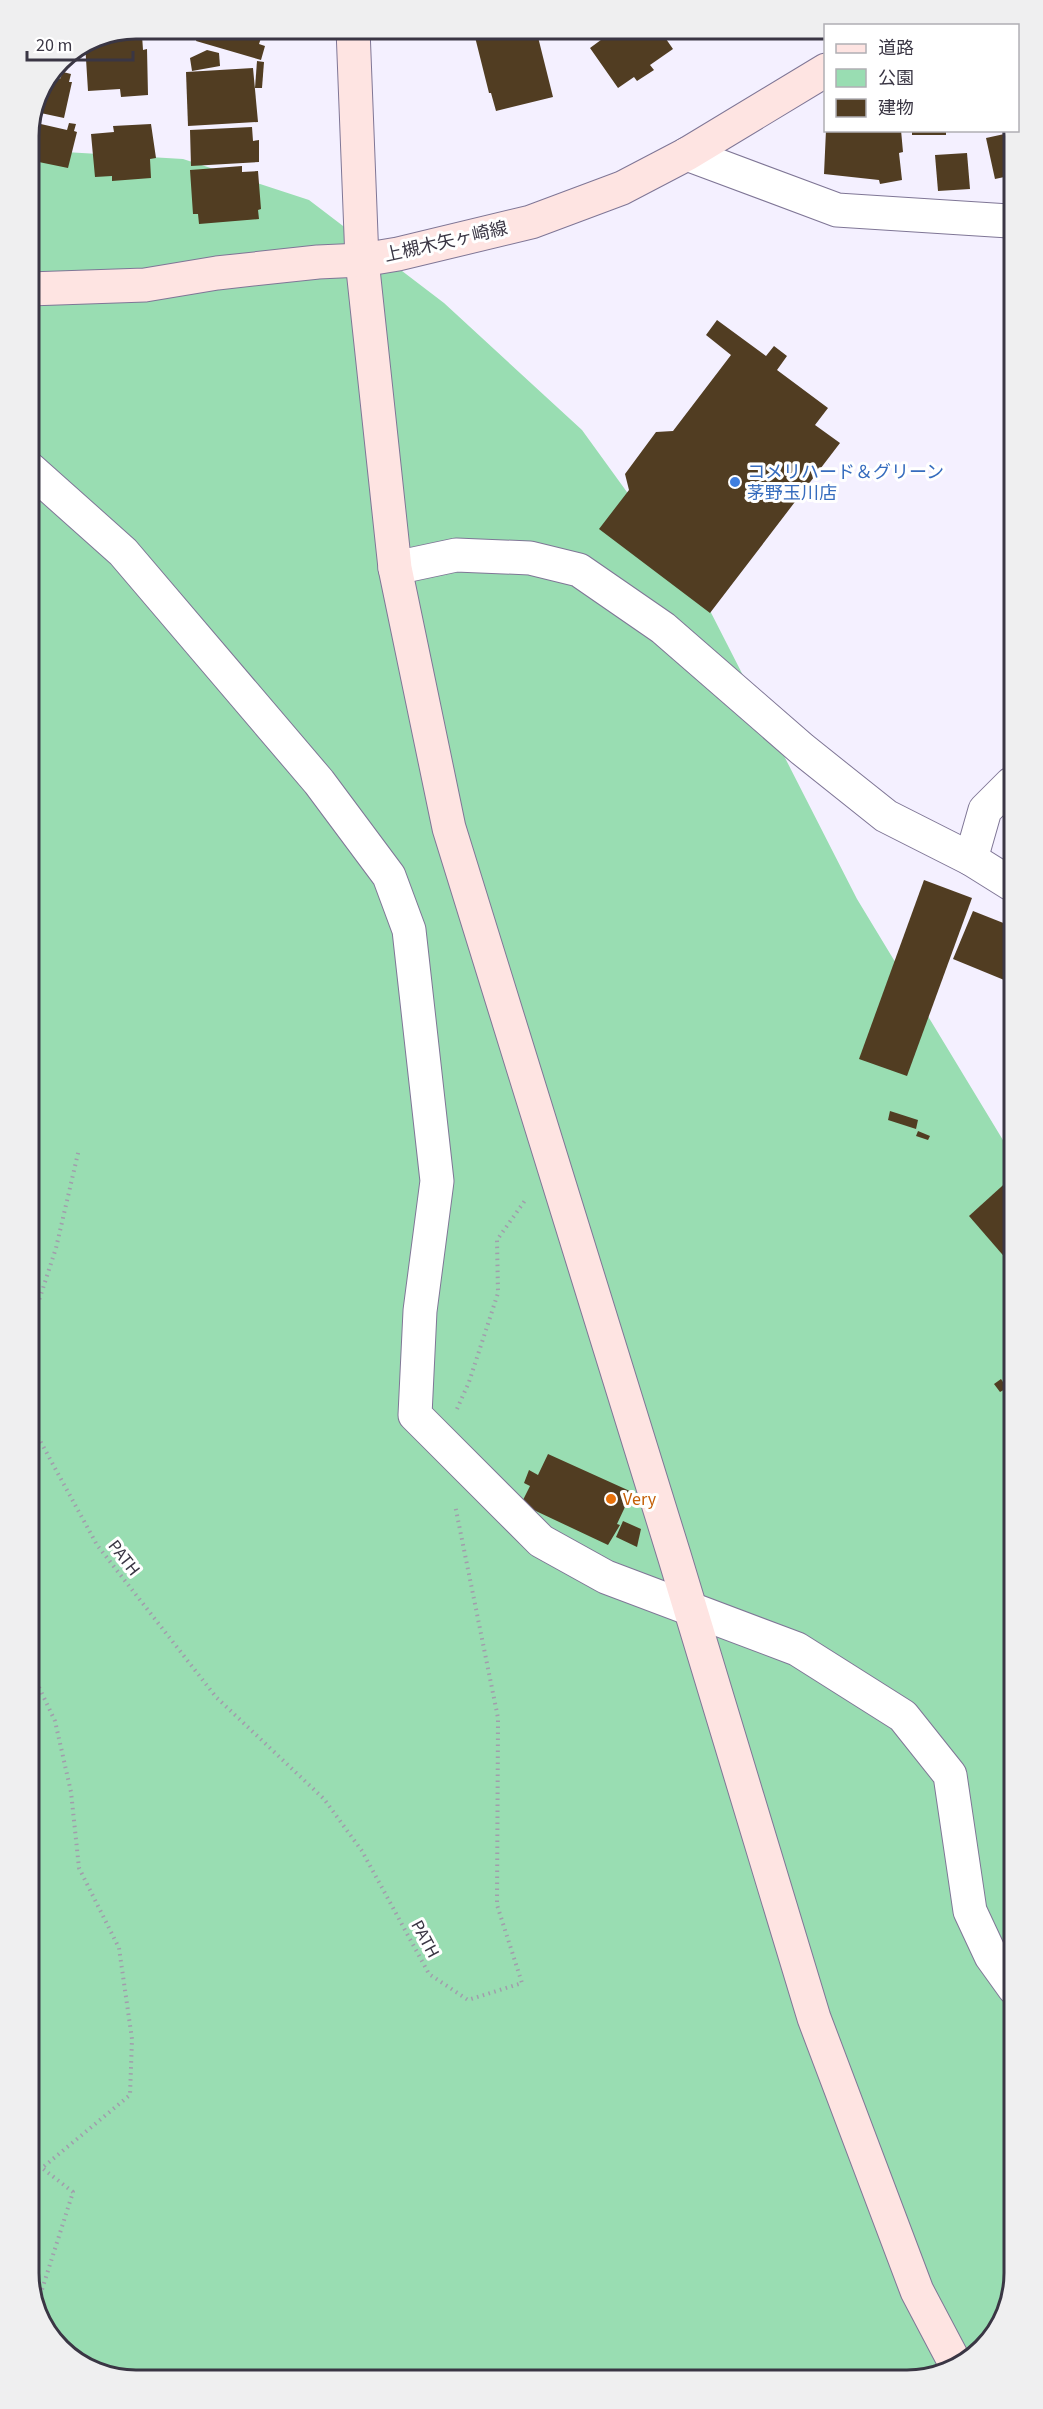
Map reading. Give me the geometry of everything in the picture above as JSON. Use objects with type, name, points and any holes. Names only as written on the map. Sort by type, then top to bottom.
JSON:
[{"type":"street","points":[[353,39],[362,260],[395,568],[449,828],[691,1610],[814,2018],[917,2291],[953,2358]]},
{"type":"street","name":"上槻木矢ヶ崎線","points":[[39,289],[145,285],[228,272],[318,262],[362,260],[398,254],[531,222],[622,188],[687,154],[824,71]]},
{"type":"street","points":[[687,154],[837,210],[1004,221]]},
{"type":"street","points":[[39,477],[123,552],[319,782],[389,876],[409,930],[437,1181],[420,1311],[416,1415],[541,1541],[606,1577],[797,1649],[903,1716],[950,1775],[970,1911],[991,1956],[1004,1974]]},
{"type":"street","points":[[395,568],[456,555],[530,558],[579,570],[663,628],[802,749],[886,816],[1004,880]]},
{"type":"street","points":[[971,860],[985,810],[1004,791]]},
{"type":"path","points":[[39,1300],[56,1248],[78,1149]]},
{"type":"path","points":[[442,1443],[469,1382],[498,1293],[497,1240],[552,1162]]},
{"type":"path","name":"PATH","points":[[39,1439],[97,1545],[216,1697],[324,1799],[362,1851],[429,1974],[468,2000],[522,1983],[497,1905],[498,1718],[454,1500]]},
{"type":"path","points":[[39,1687],[55,1721],[71,1792],[79,1868],[119,1948],[132,2039],[130,2095],[42,2168],[73,2192],[41,2292]]},
{"type":"green space","points":[[65,152],[183,159],[309,200],[444,303],[582,430],[703,597],[857,899],[1004,1142],[1004,2274],[999,2305],[984,2332],[966,2350],[939,2365],[908,2370],[129,2370],[104,2365],[77,2350],[59,2332],[44,2305],[39,2274],[39,161]]},
{"type":"building","points":[[142,39],[143,50],[147,49],[148,95],[121,97],[120,89],[88,91],[86,53],[104,44]]},
{"type":"building","points":[[197,39],[261,39],[259,44],[265,46],[261,60],[196,41]]},
{"type":"building","points":[[476,39],[538,39],[553,97],[496,111],[491,93],[489,93]]},
{"type":"building","points":[[602,39],[666,39],[673,49],[650,65],[654,70],[637,81],[634,77],[618,88],[590,48]]},
{"type":"building","points":[[207,50],[219,53],[220,66],[192,71],[190,58]]},
{"type":"building","points":[[257,61],[264,62],[262,88],[255,88]]},
{"type":"building","points":[[253,68],[258,122],[188,126],[186,72]]},
{"type":"building","points":[[64,72],[71,74],[69,82],[72,82],[64,118],[42,113],[49,93],[58,79]]},
{"type":"building","points":[[69,123],[76,124],[74,131],[77,132],[68,168],[39,162],[40,124],[67,130]]},
{"type":"building","points":[[151,124],[156,158],[150,159],[151,178],[112,181],[112,176],[95,177],[91,134],[114,132],[113,126]]},
{"type":"building","points":[[252,127],[253,141],[259,140],[259,162],[191,166],[190,130]]},
{"type":"building","points":[[826,132],[901,132],[903,152],[899,153],[902,180],[880,184],[879,180],[824,174]]},
{"type":"building","points":[[912,132],[946,132],[946,135],[912,135]]},
{"type":"building","points":[[1004,134],[1004,177],[995,179],[986,138]]},
{"type":"building","points":[[967,153],[970,189],[938,191],[935,155]]},
{"type":"building","points":[[242,166],[242,172],[258,171],[261,209],[258,210],[259,219],[199,224],[198,214],[193,214],[190,170]]},
{"type":"building","points":[[717,320],[766,356],[774,346],[787,356],[777,370],[828,408],[815,425],[840,443],[710,613],[599,529],[629,490],[625,474],[656,432],[673,431],[731,355],[706,335]]},
{"type":"building","points":[[924,880],[972,898],[907,1076],[859,1059]]},
{"type":"building","points":[[973,911],[1004,923],[1004,980],[953,959]]},
{"type":"building","points":[[890,1111],[918,1120],[916,1129],[888,1120]]},
{"type":"building","points":[[918,1131],[930,1136],[928,1140],[916,1136]]},
{"type":"building","points":[[1004,1184],[1004,1256],[969,1216]]},
{"type":"building","points":[[1001,1379],[1004,1390],[1000,1392],[994,1384]]},
{"type":"building","points":[[548,1454],[632,1492],[617,1524],[620,1525],[608,1545],[521,1504],[530,1486],[524,1483],[529,1470],[538,1475]]},
{"type":"building","points":[[623,1521],[641,1529],[637,1547],[616,1537]]},
{"type":"place","name":"コメリハード＆グリーン 茅野玉川店","points":[[735,482]]},
{"type":"place","name":"Very","points":[[611,1499]]}]
